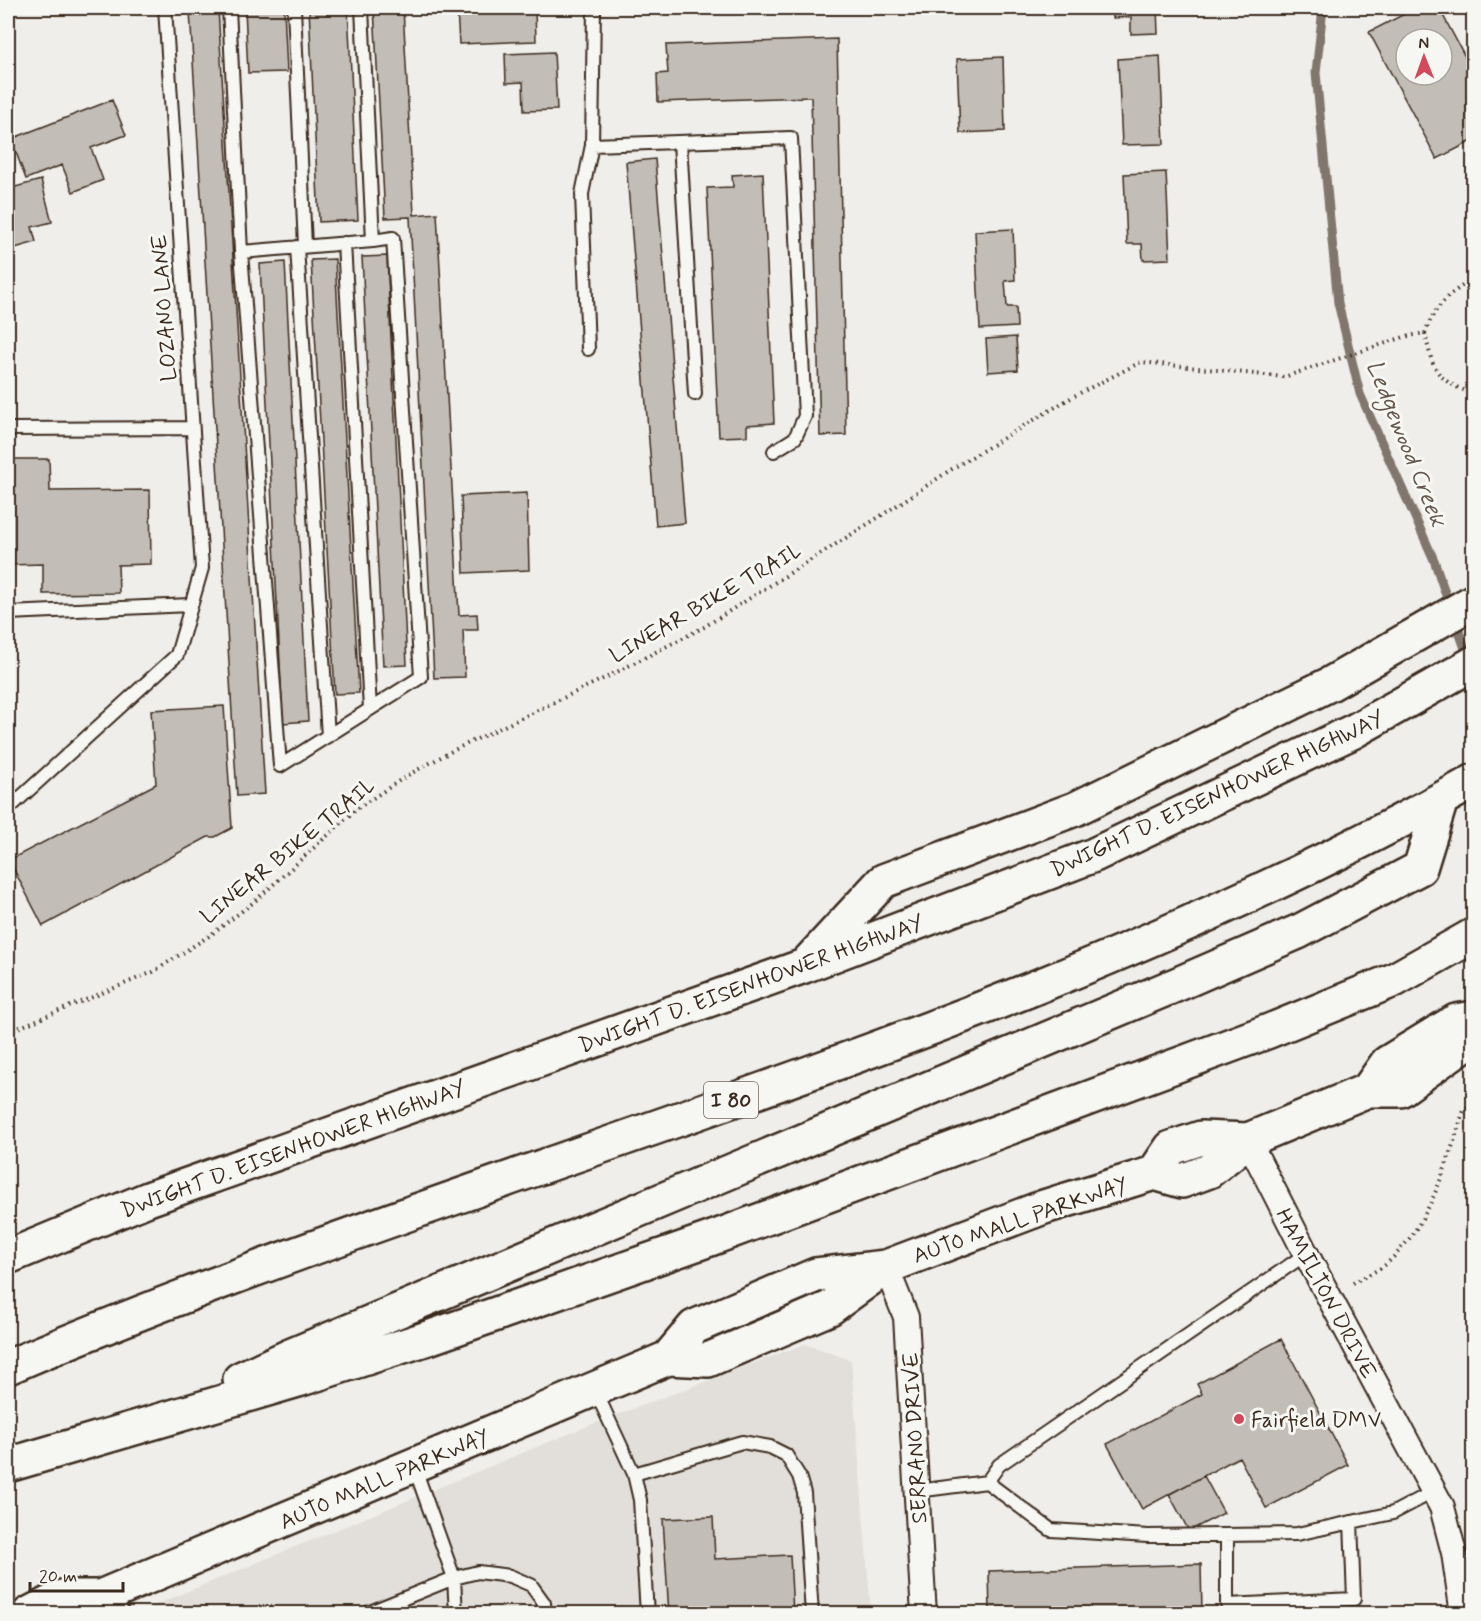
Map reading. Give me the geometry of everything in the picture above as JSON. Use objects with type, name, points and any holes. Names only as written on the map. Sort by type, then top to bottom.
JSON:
[{"type":"main road","points":[[804,966],[883,881],[1075,809],[1330,684],[1473,601]]},
{"type":"main road","name":"DWIGHT D. EISENHOWER HIGHWAY","points":[[8,1257],[148,1199],[804,966],[1094,855],[1354,731],[1473,663]]},
{"type":"main road","name":"I 80","points":[[8,1367],[203,1288],[866,1053],[1152,940],[1328,858],[1473,781]]},
{"type":"main road","points":[[137,1426],[290,1356],[1300,931],[1420,868],[1441,800]]},
{"type":"main road","points":[[8,1465],[298,1380],[429,1338],[710,1239],[1269,1031],[1394,980],[1473,935]]},
{"type":"main road","points":[[1368,1089],[1387,1063],[1456,1021],[1473,1018]]},
{"type":"main road","name":"AUTO MALL PARKWAY","points":[[29,1614],[62,1597],[105,1604],[414,1465],[668,1358],[694,1327],[816,1275],[886,1267],[1044,1207],[1154,1173],[1172,1148],[1201,1138],[1248,1140],[1368,1089],[1400,1090],[1473,1037]]},
{"type":"street","name":"HAMILTON DRIVE","points":[[1248,1140],[1306,1254],[1442,1508],[1454,1553],[1463,1614]]},
{"type":"street","name":"SERRANO DRIVE","points":[[886,1267],[906,1317],[924,1614]]},
{"type":"lane","name":"LOZANO LANE","points":[[8,808],[177,656],[202,568],[165,8]]},
{"type":"lane","points":[[229,8],[241,252],[280,766],[421,677],[393,238],[241,252]]},
{"type":"lane","points":[[294,8],[301,247],[328,736]]},
{"type":"lane","points":[[362,8],[373,241]]},
{"type":"lane","points":[[588,349],[582,194],[592,145],[594,8]]},
{"type":"lane","points":[[592,145],[791,138],[805,416],[795,438],[774,452]]},
{"type":"lane","points":[[680,142],[695,394]]},
{"type":"lane","points":[[344,243],[370,709]]},
{"type":"lane","points":[[8,429],[192,428]]},
{"type":"lane","points":[[8,613],[191,605]]},
{"type":"lane","points":[[987,1482],[999,1465],[1306,1254]]},
{"type":"lane","points":[[594,1389],[634,1474],[640,1500],[647,1614]]},
{"type":"lane","points":[[634,1474],[742,1442],[770,1447],[786,1455],[799,1476],[804,1493],[812,1614]]},
{"type":"lane","points":[[414,1465],[454,1578],[456,1614]]},
{"type":"lane","points":[[917,1491],[987,1482],[1051,1530],[1149,1536],[1298,1534],[1393,1513],[1433,1492]]},
{"type":"lane","points":[[1227,1535],[1227,1605],[1354,1599],[1351,1522]]},
{"type":"lane","points":[[365,1614],[454,1578],[478,1572],[510,1576],[531,1585],[544,1603],[545,1614]]},
{"type":"path","points":[[1473,279],[1458,287],[1440,303],[1430,317],[1425,333],[1436,371],[1451,386],[1473,394]]},
{"type":"path","name":"LINEAR BIKE TRAIL","points":[[8,1032],[153,972],[209,936],[254,902],[358,808],[408,775],[704,627],[955,467],[1074,396],[1141,362],[1284,377],[1404,337],[1425,333]]},
{"type":"path","points":[[1329,1297],[1384,1265],[1418,1228],[1440,1183],[1464,1110],[1473,1102]]},
{"type":"shaded area","points":[[805,1344],[851,1360],[871,1613],[133,1614],[585,1427]]},
{"type":"building","points":[[245,8],[284,8],[287,72],[248,73]]},
{"type":"building","points":[[309,8],[348,8],[358,220],[319,222]]},
{"type":"building","points":[[374,8],[403,8],[414,215],[437,213],[459,615],[477,614],[478,630],[463,630],[465,677],[434,678],[410,217],[385,218]]},
{"type":"building","points":[[457,8],[535,9],[536,41],[459,44]]},
{"type":"building","points":[[1113,8],[1157,8],[1158,33],[1131,34],[1131,17],[1113,18]]},
{"type":"building","points":[[1416,8],[1439,8],[1449,27],[1394,27],[1394,79],[1369,32]]},
{"type":"building","points":[[218,9],[265,794],[237,796],[190,11]]},
{"type":"building","points":[[1454,36],[1469,64],[1474,62],[1474,140],[1437,159],[1398,87],[1454,87]]},
{"type":"building","points":[[837,39],[846,435],[820,436],[811,97],[658,102],[657,74],[668,73],[666,45]]},
{"type":"building","points":[[554,52],[557,110],[524,111],[523,82],[506,83],[505,54]]},
{"type":"building","points":[[1160,56],[1164,144],[1122,145],[1118,59]]},
{"type":"building","points":[[1003,57],[1005,131],[960,133],[957,59]]},
{"type":"building","points":[[112,100],[126,135],[91,148],[103,180],[73,192],[62,165],[26,179],[11,139]]},
{"type":"building","points":[[655,159],[685,523],[656,526],[626,162]]},
{"type":"building","points":[[1166,172],[1170,259],[1143,260],[1142,244],[1127,244],[1124,174]]},
{"type":"building","points":[[763,173],[774,423],[747,425],[747,436],[719,437],[707,188],[733,187],[732,175]]},
{"type":"building","points":[[41,180],[52,222],[32,227],[36,242],[8,250],[8,189]]},
{"type":"building","points":[[1013,229],[1015,280],[1005,281],[1007,307],[1016,307],[1017,327],[980,329],[975,231]]},
{"type":"building","points":[[387,256],[407,665],[383,666],[362,257]]},
{"type":"building","points":[[335,259],[359,693],[335,694],[311,260]]},
{"type":"building","points":[[285,262],[308,721],[283,723],[260,264]]},
{"type":"building","points":[[1016,337],[1018,370],[988,372],[986,339]]},
{"type":"building","points":[[8,459],[49,459],[50,491],[150,490],[151,564],[118,565],[119,593],[43,594],[43,564],[8,565]]},
{"type":"building","points":[[527,493],[529,570],[464,573],[461,496]]},
{"type":"building","points":[[224,706],[232,828],[215,837],[208,837],[43,926],[9,860],[156,784],[151,710]]},
{"type":"building","name":"Fairfield DMV","points":[[1281,1339],[1348,1465],[1266,1508],[1239,1457],[1142,1509],[1107,1444],[1202,1394],[1197,1384]]},
{"type":"building","points":[[1204,1476],[1224,1513],[1189,1531],[1169,1494]]},
{"type":"building","points":[[713,1517],[715,1559],[790,1555],[793,1614],[669,1614],[663,1519]]},
{"type":"building","points":[[1201,1564],[1202,1614],[990,1614],[989,1571]]},
{"type":"waterway","name":"Ledgewood Creek","points":[[1323,8],[1316,73],[1338,303],[1360,394],[1434,560],[1450,607]]},
{"type":"waterway","name":"Ledgewood Creek","points":[[1455,620],[1469,660]]},
{"type":"place","name":"Fairfield DMV","points":[[1239,1419]]}]
